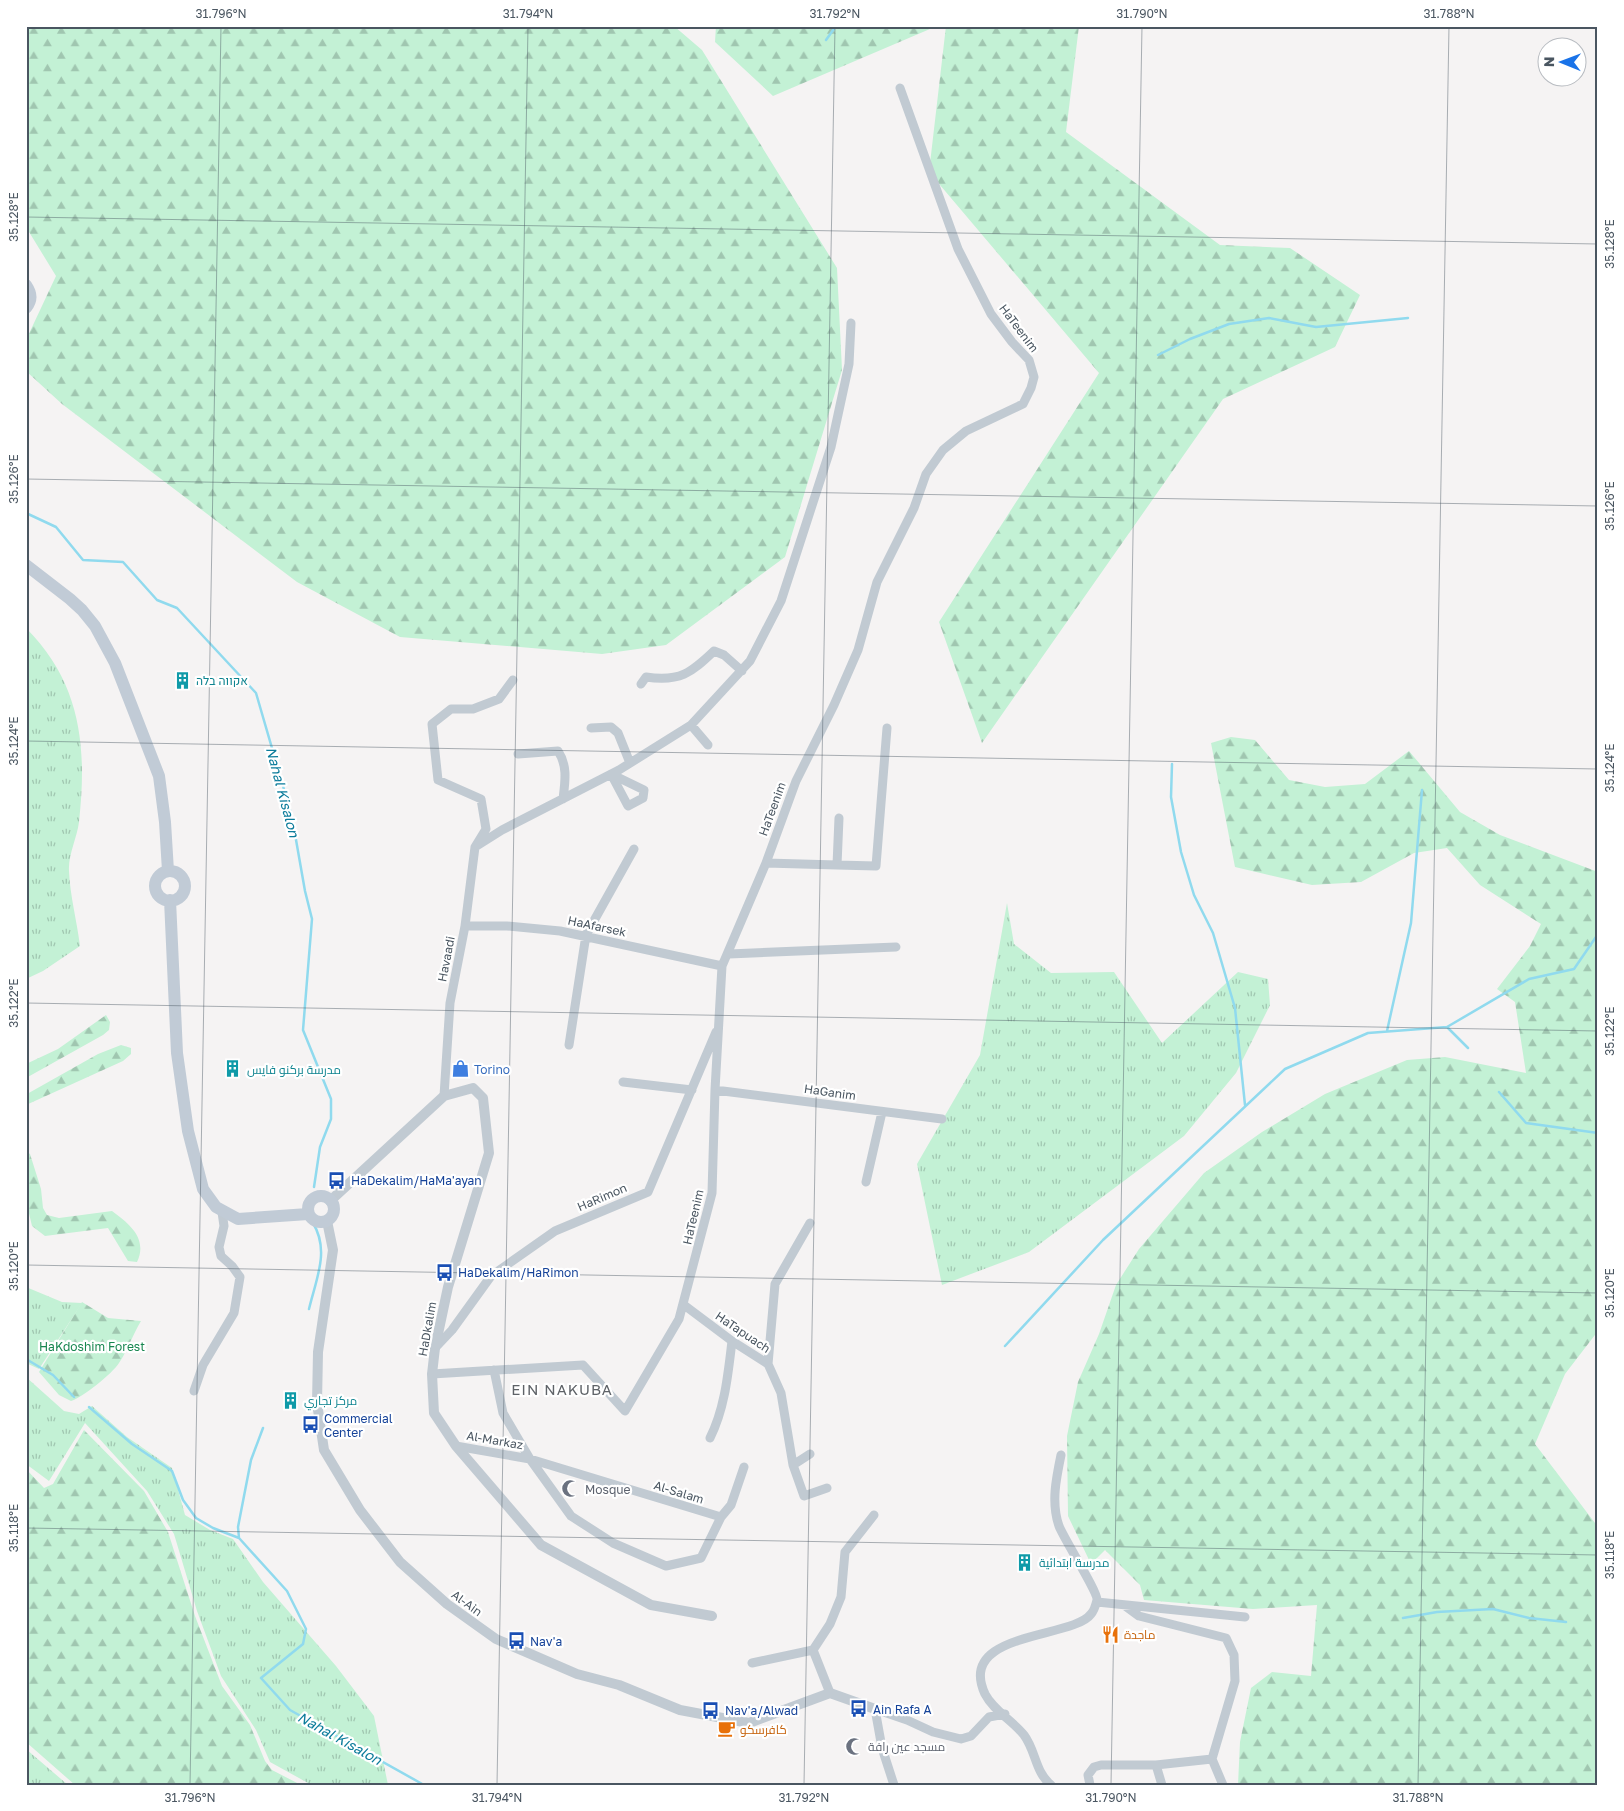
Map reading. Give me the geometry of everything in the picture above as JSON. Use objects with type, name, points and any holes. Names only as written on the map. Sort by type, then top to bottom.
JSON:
[{"type":"main road","points":[[26,285],[31,292],[31,300],[26,308]]},
{"type":"main road","points":[[26,565],[70,598],[82,610],[95,626],[115,663],[159,776],[163,797],[168,871]]},
{"type":"main road","points":[[168,871],[181,874],[185,884],[182,895],[174,900],[158,895],[155,885],[159,876],[168,871]]},
{"type":"main road","points":[[170,900],[177,1053],[183,1100],[198,1175],[210,1200],[222,1212],[238,1219],[250,1220],[308,1214]]},
{"type":"main road","points":[[322,1196],[330,1200],[334,1209],[327,1221],[316,1222],[308,1214],[308,1205],[314,1198],[322,1196]]},
{"type":"street","name":"HaTeenim","points":[[432,1374],[584,1365],[625,1411],[680,1319],[712,1193],[715,1090],[722,966],[729,954],[766,863],[796,781],[834,705],[858,650],[876,582],[914,508],[926,474],[942,450],[966,430],[1023,404],[1031,388],[1034,377],[1029,360],[1012,342],[991,314],[958,249],[900,88]]},
{"type":"street","points":[[475,847],[502,830],[611,774],[691,725],[750,661],[780,601],[830,447],[849,364],[851,324]]},
{"type":"street","points":[[641,684],[646,677],[673,679],[688,673],[714,651],[724,654],[742,671]]},
{"type":"street","name":"Havaadi","points":[[444,1096],[450,1003],[464,926],[475,847],[486,829],[481,800],[438,780],[432,724],[451,709],[473,709],[499,699],[513,680]]},
{"type":"street","points":[[691,725],[708,745]]},
{"type":"street","points":[[591,728],[611,727],[618,733],[630,763]]},
{"type":"street","points":[[766,863],[876,866],[887,728]]},
{"type":"street","points":[[518,754],[558,751],[563,759],[566,776],[563,799]]},
{"type":"street","points":[[837,865],[839,818]]},
{"type":"street","points":[[569,1045],[586,935],[634,849]]},
{"type":"street","name":"HaAfarsek","points":[[464,926],[507,926],[586,935],[722,966]]},
{"type":"street","points":[[729,954],[896,947]]},
{"type":"street","name":"HaRimon","points":[[435,1348],[452,1330],[491,1276],[555,1230],[648,1192],[720,1024]]},
{"type":"street","points":[[622,1082],[692,1090]]},
{"type":"street","name":"HaDkalim","points":[[330,1200],[444,1096],[473,1088],[483,1098],[489,1153],[448,1287],[435,1348],[432,1374],[434,1413],[456,1446],[541,1544],[652,1604],[712,1616]]},
{"type":"street","name":"HaGanim","points":[[715,1090],[942,1119]]},
{"type":"street","points":[[866,1182],[882,1112]]},
{"type":"street","points":[[194,1391],[203,1366],[234,1313],[240,1277],[232,1266],[220,1256],[219,1247],[224,1226],[222,1212]]},
{"type":"street","name":"Al-Ain","points":[[327,1221],[333,1250],[318,1361],[317,1403],[324,1450],[360,1510],[400,1562],[446,1604],[496,1639],[572,1672],[619,1685],[680,1710],[749,1724],[830,1693]]},
{"type":"street","points":[[768,1364],[775,1284],[810,1223]]},
{"type":"street","name":"HaTapuach","points":[[684,1305],[732,1341],[768,1364],[781,1393],[793,1465],[804,1496],[827,1488]]},
{"type":"street","points":[[710,1438],[718,1422],[723,1403],[732,1341]]},
{"type":"street","points":[[494,1370],[503,1413],[530,1459],[571,1516],[603,1538],[632,1553],[666,1566],[701,1558],[721,1517],[731,1505],[744,1466]]},
{"type":"street","name":"Al-Markaz","points":[[456,1446],[530,1459]]},
{"type":"street","points":[[793,1465],[810,1454]]},
{"type":"street","points":[[1051,1785],[1039,1771],[1025,1736],[1005,1714],[999,1712],[985,1693],[980,1678],[986,1660],[1000,1648],[1021,1639],[1084,1619],[1091,1615],[1097,1602],[1094,1589],[1073,1556],[1059,1526],[1054,1507],[1055,1482],[1061,1455]]},
{"type":"street","name":"Al-Salam","points":[[530,1459],[721,1517]]},
{"type":"street","points":[[752,1663],[813,1650],[830,1624],[842,1597],[844,1552],[874,1515]]},
{"type":"street","points":[[1097,1602],[1245,1617]]},
{"type":"street","points":[[1124,1605],[1139,1616],[1226,1638],[1234,1655],[1235,1681],[1212,1759],[1223,1785]]},
{"type":"street","points":[[813,1650],[830,1693],[907,1720],[939,1735],[960,1738],[971,1736],[989,1717],[1005,1714]]},
{"type":"street","points":[[875,1709],[882,1748],[894,1785]]},
{"type":"street","points":[[1090,1785],[1088,1775],[1094,1767],[1101,1765],[1156,1765],[1212,1759]]},
{"type":"street","points":[[1156,1765],[1162,1785]]},
{"type":"green space","points":[[26,26],[674,26],[702,50],[837,268],[842,370],[785,557],[666,645],[602,654],[400,637],[297,582],[62,404],[26,371],[26,340],[56,276],[26,227]]},
{"type":"green space","points":[[716,26],[937,26],[773,96],[715,42]]},
{"type":"green space","points":[[946,26],[1079,26],[1066,132],[1220,245],[1290,248],[1360,295],[1335,347],[1223,399],[982,743],[939,622],[1099,373],[929,172]]},
{"type":"green space","points":[[26,628],[45,649],[59,672],[69,695],[81,743],[82,769],[79,822],[69,865],[80,946],[43,971],[26,979]]},
{"type":"green space","points":[[1231,737],[1255,740],[1289,780],[1325,787],[1365,784],[1409,751],[1460,812],[1500,835],[1598,872],[1598,1331],[1565,1374],[1535,1444],[1598,1527],[1598,1785],[1238,1785],[1240,1742],[1251,1688],[1272,1672],[1311,1676],[1317,1605],[1253,1609],[1144,1600],[1140,1585],[1105,1550],[1091,1564],[1068,1516],[1067,1436],[1078,1382],[1099,1334],[1116,1285],[1139,1249],[1204,1173],[1262,1132],[1325,1094],[1407,1060],[1445,1057],[1526,1073],[1515,1002],[1497,989],[1530,946],[1541,924],[1480,885],[1447,848],[1414,853],[1361,882],[1312,885],[1235,867],[1211,743]]},
{"type":"green space","points":[[1007,903],[1014,944],[1051,973],[1114,972],[1162,1043],[1238,972],[1268,979],[1270,1005],[1236,1073],[1184,1136],[1029,1252],[942,1285],[917,1164],[980,1055]]},
{"type":"green space","points":[[106,1015],[110,1022],[109,1030],[103,1035],[26,1078],[26,1064],[58,1049]]},
{"type":"green space","points":[[121,1045],[131,1048],[131,1054],[123,1061],[26,1105],[27,1094],[98,1054]]},
{"type":"green space","points":[[26,1151],[30,1154],[41,1189],[43,1208],[47,1215],[59,1218],[112,1211],[131,1227],[139,1239],[140,1254],[137,1262],[128,1261],[108,1228],[45,1236],[32,1226],[27,1205]]},
{"type":"green space","points":[[26,1287],[62,1302],[82,1303],[39,1369],[26,1363]]},
{"type":"green space","name":"HaKdoshim Forest","points":[[82,1302],[108,1318],[141,1321],[115,1368],[89,1391],[71,1401],[59,1395],[39,1372]]},
{"type":"green space","points":[[26,1377],[64,1411],[79,1414],[92,1406],[127,1437],[172,1468],[185,1515],[210,1530],[233,1539],[263,1582],[336,1666],[374,1716],[388,1785],[308,1783],[270,1762],[256,1730],[221,1676],[197,1611],[174,1534],[147,1491],[85,1423],[49,1481],[26,1464]]},
{"type":"green space","points":[[84,1430],[144,1491],[168,1532],[195,1616],[222,1686],[250,1725],[265,1761],[272,1770],[301,1785],[75,1785],[26,1742],[26,1469],[44,1488],[53,1484]]},
{"type":"green space","points":[[26,1749],[68,1785],[26,1785]]},
{"type":"waterway","points":[[826,40],[836,26]]},
{"type":"waterway","points":[[1158,355],[1190,339],[1229,324],[1269,318],[1316,327],[1408,318]]},
{"type":"waterway","name":"Nahal Kisalon","points":[[26,513],[56,527],[83,560],[123,562],[157,600],[177,608],[256,693],[292,817],[312,919],[303,1030],[331,1099],[331,1119],[320,1147],[314,1187]]},
{"type":"waterway","points":[[1172,764],[1171,797],[1181,852],[1194,895],[1213,933],[1235,1008],[1245,1105]]},
{"type":"waterway","points":[[1387,1031],[1411,923],[1422,790]]},
{"type":"waterway","points":[[1447,1027],[1529,979],[1574,969],[1598,934]]},
{"type":"waterway","points":[[1005,1346],[1103,1240],[1285,1069],[1368,1033],[1447,1027],[1468,1048]]},
{"type":"waterway","points":[[1499,1092],[1526,1123],[1598,1133]]},
{"type":"waterway","points":[[309,1309],[318,1276],[321,1255],[321,1244],[313,1223]]},
{"type":"waterway","points":[[26,1359],[53,1375],[74,1397]]},
{"type":"waterway","points":[[89,1407],[132,1444],[172,1471],[183,1500],[196,1518],[213,1528],[239,1538]]},
{"type":"waterway","name":"Nahal Kisalon","points":[[263,1428],[251,1460],[238,1527],[239,1538],[287,1591],[306,1629],[303,1644],[261,1678],[290,1710],[424,1785]]},
{"type":"waterway","points":[[1403,1618],[1437,1612],[1493,1609],[1529,1618],[1566,1622]]},
{"type":"place","name":"אקווה בלה","points":[[182,680]]},
{"type":"place","name":"مدرسة بركنو فايس","points":[[233,1069]]},
{"type":"place","name":"Torino","points":[[460,1069]]},
{"type":"place","name":"HaDekalim/HaMa'ayan","points":[[337,1180]]},
{"type":"place","name":"HaDekalim/HaRimon","points":[[444,1272]]},
{"type":"place","name":"مركز تجاري","points":[[290,1400]]},
{"type":"place","name":"Commercial Center","points":[[310,1425]]},
{"type":"place","name":"Mosque","points":[[571,1489]]},
{"type":"place","name":"مدرسة ابتدائية","points":[[1025,1562]]},
{"type":"place","name":"ماجدة","points":[[1110,1634]]},
{"type":"place","name":"Nav'a","points":[[516,1641]]},
{"type":"place","name":"Ain Rafa A","points":[[859,1709]]},
{"type":"place","name":"Nav'a/Alwad","points":[[711,1710]]},
{"type":"place","name":"كافرسكو","points":[[726,1729]]},
{"type":"place","name":"مسجد عين رافة","points":[[854,1746]]},
{"type":"district","name":"EIN NAKUBA","points":[[562,1389]]}]
